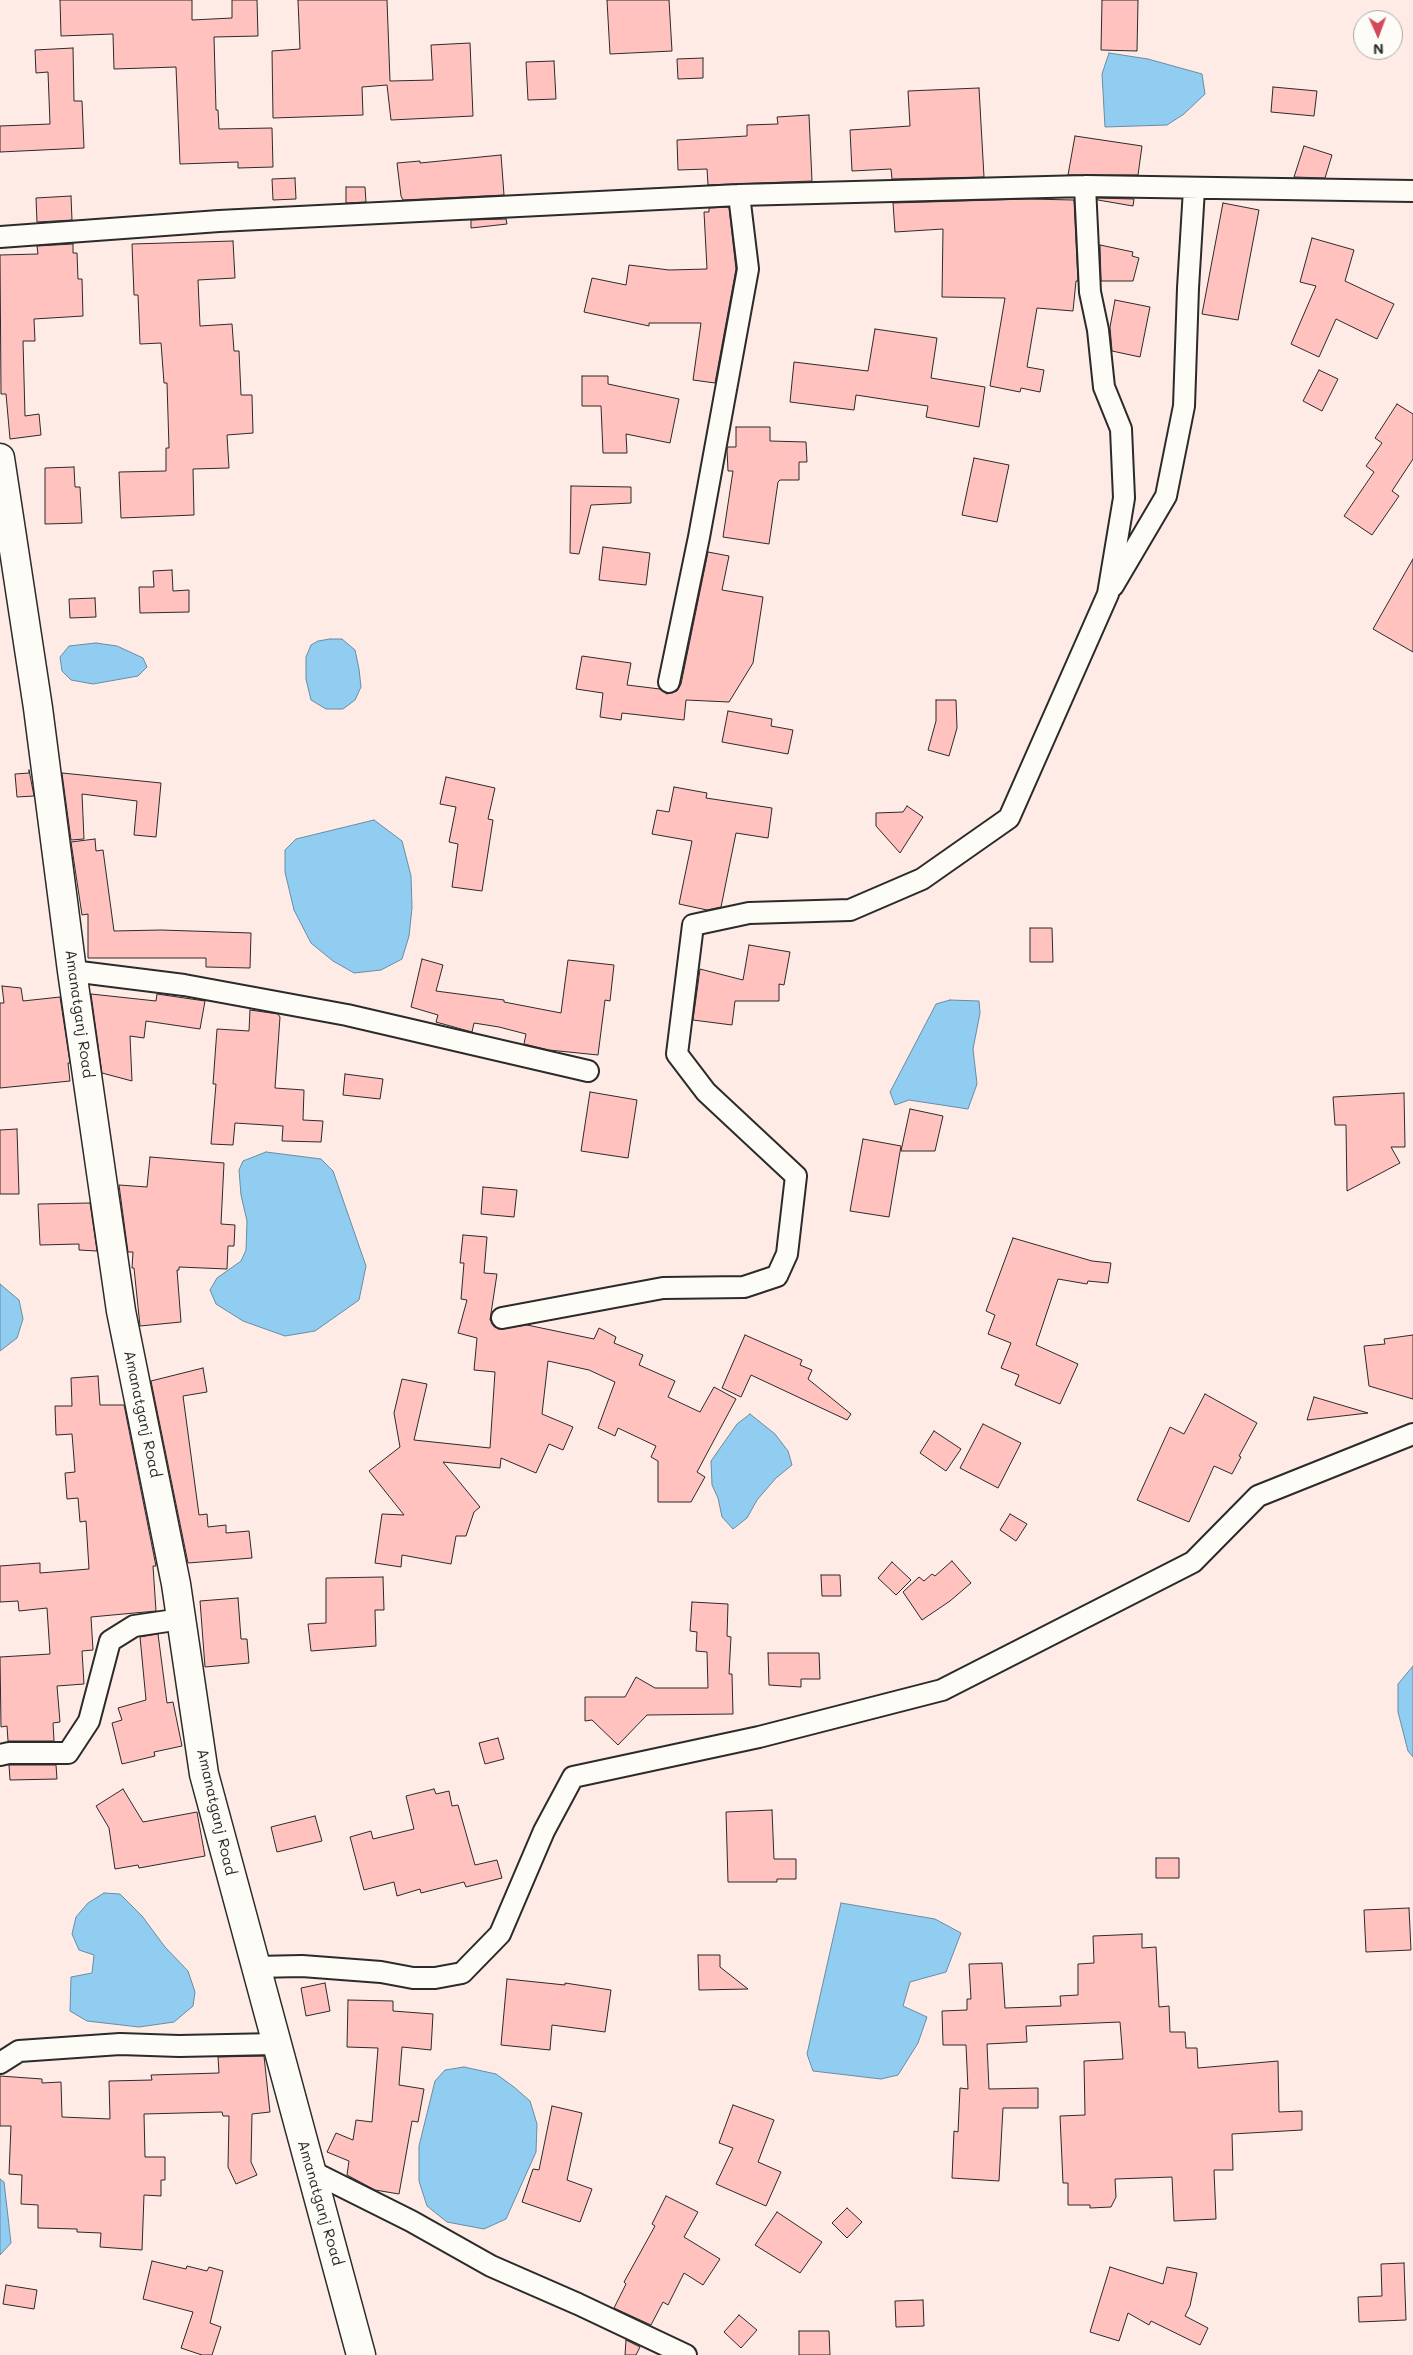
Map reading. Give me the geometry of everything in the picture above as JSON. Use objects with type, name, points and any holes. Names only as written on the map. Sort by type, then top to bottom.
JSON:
[{"type":"main road","name":"Amanatganj Road","points":[[0,458],[38,708],[72,970],[121,1311],[176,1584],[204,1774],[361,2355]]},
{"type":"street","points":[[1085,186],[1090,292],[1098,330],[1104,387],[1121,430],[1124,498],[1108,594]]},
{"type":"street","points":[[0,237],[219,221],[739,195],[1085,186],[1413,191]]},
{"type":"street","points":[[502,1318],[663,1288],[744,1287],[777,1276],[787,1254],[796,1176],[706,1092],[677,1054],[693,926],[750,913],[850,910],[922,878],[1009,818],[1108,594],[1166,496],[1184,406],[1194,189]]},
{"type":"street","points":[[669,682],[700,537],[748,269],[739,195]]},
{"type":"street","points":[[72,970],[184,985],[337,1014],[588,1070]]},
{"type":"street","points":[[255,1967],[302,1966],[381,1972],[413,1978],[435,1978],[462,1973],[500,1934],[544,1831],[573,1777],[759,1737],[942,1690],[1193,1562],[1258,1496],[1413,1434]]},
{"type":"street","points":[[0,1755],[9,1753],[68,1753],[89,1721],[110,1641],[134,1626],[181,1619]]},
{"type":"street","points":[[0,2064],[19,2051],[120,2044],[178,2046],[276,2044]]},
{"type":"street","points":[[311,2171],[411,2221],[491,2266],[578,2304],[686,2355]]},
{"type":"water","points":[[1109,53],[1148,59],[1202,74],[1205,94],[1184,114],[1167,125],[1105,127],[1102,74]]},
{"type":"water","points":[[342,639],[355,650],[359,669],[361,687],[355,700],[343,709],[326,709],[311,700],[306,679],[306,657],[311,645],[318,641]]},
{"type":"water","points":[[96,643],[117,646],[143,658],[147,667],[138,676],[93,684],[71,680],[62,671],[60,657],[69,646]]},
{"type":"water","points":[[374,820],[402,841],[411,876],[412,908],[409,936],[402,959],[381,970],[354,973],[333,961],[311,943],[294,910],[285,872],[285,850],[296,839]]},
{"type":"water","points":[[950,1000],[979,1001],[980,1013],[973,1049],[977,1084],[968,1109],[909,1100],[895,1105],[890,1092],[936,1004]]},
{"type":"water","points":[[266,1152],[321,1159],[333,1171],[366,1266],[359,1300],[315,1331],[285,1336],[243,1321],[216,1304],[210,1290],[217,1278],[241,1261],[246,1250],[247,1221],[241,1195],[239,1170],[243,1161]]},
{"type":"water","points":[[0,1284],[19,1300],[23,1319],[17,1338],[0,1351]]},
{"type":"water","points":[[750,1414],[775,1434],[788,1451],[792,1465],[776,1478],[757,1500],[747,1518],[733,1529],[722,1517],[718,1498],[712,1485],[711,1461],[737,1424]]},
{"type":"water","points":[[1413,1666],[1413,1757],[1408,1751],[1398,1712],[1398,1684]]},
{"type":"water","points":[[104,1893],[120,1894],[142,1916],[165,1947],[188,1971],[195,1992],[193,2006],[174,2022],[139,2027],[87,2021],[70,2011],[71,1977],[92,1973],[94,1955],[79,1950],[72,1934],[76,1917],[88,1903]]},
{"type":"water","points":[[841,1903],[935,1919],[961,1933],[946,1972],[910,1982],[903,2006],[927,2017],[918,2043],[898,2075],[881,2079],[813,2071],[807,2054]]},
{"type":"water","points":[[464,2067],[496,2074],[514,2087],[530,2101],[537,2124],[536,2152],[506,2219],[484,2229],[447,2222],[427,2206],[419,2181],[419,2146],[435,2081],[445,2070]]},
{"type":"water","points":[[0,2179],[4,2182],[11,2243],[0,2255]]},
{"type":"building","points":[[60,0],[192,0],[192,20],[232,18],[232,0],[257,0],[258,36],[214,37],[216,110],[218,110],[219,129],[272,128],[273,167],[238,168],[238,162],[180,164],[176,67],[114,69],[113,34],[61,36]]},
{"type":"building","points":[[298,0],[387,0],[390,81],[433,80],[431,45],[470,43],[473,116],[391,120],[387,85],[362,87],[363,115],[273,118],[272,51],[300,49]]},
{"type":"building","points":[[607,0],[669,0],[672,51],[610,54]]},
{"type":"building","points":[[1102,0],[1138,0],[1137,51],[1101,50]]},
{"type":"building","points":[[73,48],[74,101],[82,101],[84,148],[0,152],[0,126],[50,124],[48,72],[36,73],[35,50]]},
{"type":"building","points":[[703,58],[703,78],[678,79],[677,59]]},
{"type":"building","points":[[554,61],[556,99],[528,100],[526,62]]},
{"type":"building","points":[[1273,87],[1317,91],[1314,116],[1271,112]]},
{"type":"building","points":[[979,88],[984,177],[892,179],[891,169],[852,171],[850,130],[910,126],[908,91]]},
{"type":"building","points":[[809,115],[812,181],[708,185],[707,169],[678,170],[677,140],[747,136],[747,125],[778,124],[777,117]]},
{"type":"building","points":[[1075,136],[1142,146],[1138,175],[1068,175]]},
{"type":"building","points":[[1304,146],[1332,155],[1325,178],[1294,177]]},
{"type":"building","points":[[501,155],[504,195],[403,200],[401,196],[397,163],[420,161],[420,163]]},
{"type":"building","points":[[295,178],[296,199],[273,200],[272,179]]},
{"type":"building","points":[[346,187],[365,187],[366,202],[346,203]]},
{"type":"building","points":[[71,196],[72,220],[37,222],[36,198]]},
{"type":"building","points":[[1097,198],[1134,199],[1133,206],[1098,200]]},
{"type":"building","points":[[1028,199],[1074,200],[1078,281],[1076,281],[1073,311],[1037,308],[1027,367],[1044,370],[1040,392],[1021,388],[1020,392],[990,386],[1005,298],[942,297],[943,229],[895,232],[893,203]]},
{"type":"building","points":[[1223,203],[1259,210],[1238,320],[1202,314]]},
{"type":"building","points":[[729,207],[736,269],[715,383],[693,380],[701,323],[649,323],[649,326],[584,312],[592,278],[626,285],[629,265],[669,270],[707,269],[704,212],[709,212],[709,208]]},
{"type":"building","points":[[506,219],[507,224],[471,228],[471,220]]},
{"type":"building","points":[[1312,238],[1354,250],[1345,281],[1394,304],[1377,339],[1336,319],[1319,357],[1291,344],[1316,286],[1300,282]]},
{"type":"building","points":[[233,241],[235,278],[198,280],[200,326],[232,324],[234,351],[239,351],[241,395],[252,395],[253,433],[227,435],[229,468],[193,469],[194,515],[121,518],[119,472],[166,471],[166,448],[169,448],[167,383],[164,383],[161,343],[140,344],[138,295],[134,295],[132,244]]},
{"type":"building","points":[[73,244],[73,253],[77,253],[78,279],[82,279],[83,316],[34,319],[35,341],[23,341],[25,416],[39,414],[41,435],[10,439],[6,394],[1,394],[0,255],[38,254],[37,246]]},
{"type":"building","points":[[1100,245],[1133,252],[1132,256],[1139,258],[1133,281],[1101,281]]},
{"type":"building","points":[[1115,300],[1150,307],[1140,357],[1112,351],[1110,327]]},
{"type":"building","points":[[875,329],[937,338],[931,378],[985,387],[979,427],[926,417],[928,406],[856,395],[854,410],[790,402],[794,362],[868,371]]},
{"type":"building","points":[[1319,370],[1338,379],[1322,411],[1303,401]]},
{"type":"building","points":[[582,376],[608,376],[608,384],[679,399],[670,443],[626,434],[627,453],[603,453],[601,406],[582,406]]},
{"type":"building","points":[[1397,404],[1413,414],[1413,459],[1392,491],[1399,496],[1372,535],[1344,516],[1374,472],[1366,466],[1382,443],[1375,438]]},
{"type":"building","points":[[736,427],[770,427],[770,441],[806,442],[807,462],[799,462],[799,480],[780,480],[778,482],[769,544],[723,537],[733,471],[728,471],[727,449],[728,447],[736,447]]},
{"type":"building","points":[[974,458],[1009,465],[997,522],[962,515]]},
{"type":"building","points":[[74,467],[75,487],[80,487],[82,523],[45,524],[45,468]]},
{"type":"building","points":[[571,486],[631,487],[631,503],[591,505],[579,554],[570,553]]},
{"type":"building","points":[[603,547],[650,553],[646,585],[599,580]]},
{"type":"building","points":[[708,552],[729,556],[722,590],[763,597],[753,663],[729,702],[686,700],[684,720],[622,713],[621,720],[600,717],[603,693],[576,689],[582,656],[631,663],[627,685],[660,689],[667,694],[677,691],[681,684]]},
{"type":"building","points":[[1413,559],[1413,652],[1373,629]]},
{"type":"building","points":[[172,570],[173,591],[189,590],[189,612],[140,613],[139,587],[154,587],[153,571]]},
{"type":"building","points":[[95,598],[96,617],[70,618],[69,599]]},
{"type":"building","points":[[936,700],[956,700],[957,728],[949,756],[928,750],[936,721]]},
{"type":"building","points":[[728,711],[772,719],[771,726],[793,730],[788,754],[722,742]]},
{"type":"building","points":[[29,770],[34,796],[17,797],[15,774],[29,773]]},
{"type":"building","points":[[62,773],[161,783],[156,837],[134,835],[137,801],[82,794],[84,839],[71,840]]},
{"type":"building","points":[[446,777],[495,788],[488,819],[493,820],[482,891],[452,887],[458,844],[449,842],[456,807],[440,804]]},
{"type":"building","points":[[674,787],[707,793],[706,798],[772,808],[768,838],[736,833],[721,907],[707,910],[679,904],[692,841],[652,834],[657,810],[669,812]]},
{"type":"building","points":[[907,806],[923,817],[900,853],[876,826],[876,813],[903,812]]},
{"type":"building","points":[[95,839],[96,851],[103,850],[114,931],[161,930],[251,933],[250,968],[206,967],[206,958],[88,958],[88,914],[82,915],[71,842]]},
{"type":"building","points":[[1030,928],[1052,928],[1053,962],[1030,962]]},
{"type":"building","points":[[749,945],[790,952],[784,985],[779,984],[779,1001],[735,1001],[732,1025],[693,1020],[700,969],[743,980]]},
{"type":"building","points":[[422,959],[443,965],[436,991],[504,1000],[504,1002],[561,1013],[568,960],[614,965],[610,1001],[605,1000],[598,1055],[549,1050],[524,1044],[526,1034],[499,1027],[474,1023],[472,1032],[436,1022],[438,1015],[411,1007]]},
{"type":"building","points":[[2,986],[21,988],[23,1001],[60,997],[70,1063],[68,1063],[70,1081],[0,1088],[0,1003],[4,1003]]},
{"type":"building","points":[[91,994],[156,1001],[157,994],[205,1001],[200,1029],[146,1021],[144,1038],[130,1036],[132,1081],[102,1073]]},
{"type":"building","points":[[250,1010],[278,1014],[280,1017],[275,1088],[304,1090],[303,1120],[323,1121],[321,1142],[282,1141],[283,1126],[235,1123],[233,1145],[211,1144],[216,1084],[213,1084],[217,1029],[249,1031]]},
{"type":"building","points":[[345,1074],[383,1079],[380,1099],[343,1095]]},
{"type":"building","points":[[590,1092],[637,1100],[628,1158],[581,1151]]},
{"type":"building","points":[[1404,1093],[1405,1147],[1391,1147],[1400,1163],[1347,1191],[1346,1125],[1335,1125],[1333,1097]]},
{"type":"building","points":[[910,1109],[943,1116],[935,1151],[901,1151]]},
{"type":"building","points":[[17,1129],[19,1194],[0,1194],[0,1130]]},
{"type":"building","points":[[863,1139],[901,1146],[889,1217],[850,1211]]},
{"type":"building","points":[[150,1157],[224,1163],[221,1224],[235,1225],[234,1246],[228,1246],[227,1269],[179,1267],[179,1270],[177,1270],[181,1322],[140,1326],[134,1268],[132,1268],[133,1252],[128,1252],[119,1185],[147,1187]]},
{"type":"building","points":[[483,1187],[517,1190],[514,1217],[481,1214]]},
{"type":"building","points":[[90,1203],[97,1251],[79,1250],[79,1244],[40,1245],[38,1204]]},
{"type":"building","points":[[463,1235],[487,1237],[484,1273],[497,1274],[490,1320],[498,1329],[527,1325],[594,1339],[599,1328],[616,1337],[614,1343],[643,1355],[639,1365],[675,1381],[668,1397],[700,1412],[714,1387],[736,1399],[697,1472],[705,1477],[691,1502],[658,1502],[658,1461],[651,1457],[656,1446],[618,1428],[615,1436],[598,1428],[615,1382],[589,1370],[548,1361],[542,1414],[573,1427],[563,1450],[549,1444],[536,1473],[501,1458],[500,1468],[443,1462],[480,1507],[474,1512],[466,1536],[456,1536],[451,1564],[402,1555],[401,1567],[375,1563],[382,1514],[404,1515],[369,1471],[400,1447],[394,1413],[402,1379],[427,1384],[414,1440],[490,1448],[495,1372],[474,1370],[477,1338],[458,1333],[467,1300],[461,1299],[464,1263],[460,1263]]},
{"type":"building","points":[[1013,1238],[1092,1261],[1111,1263],[1108,1283],[1088,1281],[1087,1284],[1058,1279],[1036,1345],[1078,1364],[1060,1404],[1015,1385],[1019,1375],[1001,1368],[1011,1343],[988,1334],[995,1315],[986,1311]]},
{"type":"building","points":[[745,1335],[802,1360],[800,1365],[812,1370],[808,1379],[851,1414],[847,1420],[751,1375],[741,1397],[722,1388]]},
{"type":"building","points":[[1413,1335],[1413,1399],[1369,1386],[1364,1346],[1385,1344],[1384,1339]]},
{"type":"building","points":[[203,1368],[207,1392],[183,1396],[199,1515],[207,1514],[208,1527],[226,1525],[226,1533],[249,1531],[252,1558],[188,1563],[151,1381]]},
{"type":"building","points":[[98,1376],[100,1405],[124,1405],[156,1566],[153,1566],[156,1611],[91,1617],[93,1650],[82,1651],[84,1684],[57,1686],[60,1722],[53,1723],[54,1741],[8,1741],[7,1726],[1,1727],[0,1657],[50,1654],[47,1608],[19,1611],[18,1601],[0,1602],[0,1566],[40,1563],[40,1573],[89,1569],[86,1521],[80,1522],[78,1498],[67,1499],[65,1473],[75,1472],[72,1434],[56,1435],[55,1406],[72,1406],[71,1378]]},
{"type":"building","points":[[1205,1394],[1257,1423],[1239,1456],[1241,1457],[1232,1474],[1214,1466],[1189,1522],[1137,1500],[1170,1427],[1184,1434]]},
{"type":"building","points":[[1314,1397],[1368,1413],[1307,1420]]},
{"type":"building","points":[[983,1424],[1021,1443],[998,1488],[960,1468]]},
{"type":"building","points":[[934,1431],[961,1449],[946,1471],[920,1453]]},
{"type":"building","points":[[1010,1514],[1027,1524],[1016,1541],[1000,1530]]},
{"type":"building","points":[[952,1561],[971,1583],[950,1601],[922,1620],[903,1592],[919,1577],[924,1581],[932,1574],[935,1576]]},
{"type":"building","points":[[892,1562],[911,1580],[896,1595],[878,1578]]},
{"type":"building","points":[[821,1575],[840,1575],[841,1596],[822,1596]]},
{"type":"building","points":[[383,1577],[384,1610],[375,1610],[376,1646],[311,1651],[308,1624],[326,1623],[326,1578]]},
{"type":"building","points":[[238,1598],[241,1639],[247,1639],[249,1663],[205,1667],[200,1601]]},
{"type":"building","points":[[692,1602],[728,1604],[727,1636],[731,1637],[729,1674],[732,1674],[733,1714],[647,1715],[618,1745],[592,1720],[585,1721],[585,1697],[625,1697],[636,1677],[655,1688],[708,1688],[707,1652],[696,1651],[697,1632],[690,1631]]},
{"type":"building","points":[[158,1634],[167,1703],[173,1702],[182,1746],[154,1752],[155,1756],[122,1764],[112,1723],[122,1720],[118,1708],[146,1700],[140,1637]]},
{"type":"building","points":[[768,1653],[819,1653],[820,1679],[801,1679],[801,1687],[769,1685]]},
{"type":"building","points":[[498,1738],[504,1759],[485,1764],[479,1743]]},
{"type":"building","points":[[9,1765],[56,1765],[57,1779],[10,1780]]},
{"type":"building","points":[[123,1789],[143,1822],[197,1812],[205,1856],[139,1868],[138,1865],[115,1869],[109,1828],[96,1806]]},
{"type":"building","points":[[434,1789],[436,1794],[449,1791],[452,1806],[458,1805],[475,1865],[497,1860],[502,1878],[466,1887],[464,1882],[421,1893],[420,1889],[397,1896],[394,1882],[364,1890],[350,1837],[371,1831],[373,1839],[414,1829],[406,1796]]},
{"type":"building","points":[[772,1810],[774,1859],[796,1859],[796,1879],[777,1879],[777,1882],[728,1882],[726,1812]]},
{"type":"building","points":[[315,1816],[322,1841],[277,1852],[271,1827]]},
{"type":"building","points":[[1156,1858],[1179,1858],[1179,1878],[1156,1878]]},
{"type":"building","points":[[1409,1908],[1411,1950],[1366,1952],[1364,1910]]},
{"type":"building","points":[[1142,1934],[1142,1948],[1156,1947],[1159,2007],[1169,2006],[1170,2032],[1185,2032],[1186,2048],[1197,2048],[1198,2068],[1278,2061],[1279,2112],[1302,2111],[1302,2130],[1232,2134],[1233,2170],[1214,2170],[1216,2219],[1174,2221],[1172,2177],[1115,2179],[1116,2197],[1111,2207],[1090,2208],[1090,2205],[1068,2205],[1068,2183],[1063,2183],[1060,2116],[1085,2115],[1084,2061],[1123,2059],[1120,2022],[1026,2026],[1027,2042],[987,2044],[989,2089],[1038,2088],[1038,2108],[1003,2108],[999,2181],[952,2178],[954,2131],[958,2132],[960,2088],[968,2089],[966,2045],[943,2045],[942,2011],[967,2010],[967,1999],[971,1999],[969,1964],[1002,1963],[1005,2008],[1061,2006],[1060,1996],[1078,1995],[1078,1964],[1094,1963],[1093,1936]]},
{"type":"building","points":[[698,1955],[720,1955],[720,1967],[748,1989],[699,1990]]},
{"type":"building","points":[[507,1979],[565,1985],[565,1983],[611,1990],[605,2032],[552,2025],[550,2050],[501,2045]]},
{"type":"building","points":[[325,1983],[330,2011],[306,2016],[301,1988]]},
{"type":"building","points":[[348,2000],[393,2001],[393,2011],[433,2014],[431,2050],[402,2047],[399,2085],[424,2089],[418,2122],[412,2121],[399,2194],[375,2190],[347,2175],[349,2161],[327,2152],[336,2133],[353,2140],[356,2120],[372,2122],[378,2048],[347,2047]]},
{"type":"building","points":[[264,2056],[270,2112],[252,2114],[251,2162],[257,2175],[236,2184],[228,2167],[229,2116],[223,2116],[222,2112],[144,2114],[145,2157],[165,2157],[165,2180],[161,2180],[161,2196],[144,2195],[142,2250],[100,2247],[101,2233],[77,2232],[77,2229],[38,2228],[38,2205],[21,2204],[22,2175],[9,2174],[11,2126],[0,2126],[0,2076],[42,2079],[42,2083],[61,2082],[62,2117],[110,2119],[109,2081],[152,2080],[151,2075],[219,2073],[218,2057]]},
{"type":"building","points":[[733,2105],[774,2120],[758,2162],[781,2172],[766,2206],[716,2184],[733,2148],[719,2143]]},
{"type":"building","points":[[552,2106],[582,2113],[567,2180],[592,2189],[580,2222],[522,2202],[533,2169],[539,2170]]},
{"type":"building","points":[[666,2196],[698,2212],[684,2237],[720,2259],[703,2285],[684,2273],[668,2305],[663,2302],[651,2325],[614,2308],[626,2284],[624,2282],[655,2226],[652,2224]]},
{"type":"building","points":[[847,2208],[862,2222],[847,2238],[832,2223]]},
{"type":"building","points":[[777,2212],[822,2242],[800,2273],[755,2245]]},
{"type":"building","points":[[152,2261],[186,2269],[187,2266],[207,2271],[209,2267],[223,2271],[210,2323],[221,2327],[212,2355],[202,2355],[181,2348],[193,2312],[143,2299]]},
{"type":"building","points":[[1404,2263],[1406,2320],[1359,2322],[1358,2297],[1382,2296],[1381,2264]]},
{"type":"building","points":[[1110,2267],[1163,2284],[1167,2267],[1197,2273],[1190,2306],[1185,2316],[1208,2328],[1200,2345],[1151,2321],[1149,2325],[1128,2313],[1119,2341],[1090,2332]]},
{"type":"building","points":[[6,2285],[37,2290],[34,2309],[3,2304]]},
{"type":"building","points":[[923,2300],[924,2326],[896,2327],[895,2301]]},
{"type":"building","points":[[739,2315],[757,2330],[741,2348],[724,2332]]},
{"type":"building","points":[[799,2331],[829,2331],[830,2355],[799,2355]]},
{"type":"building","points":[[626,2340],[640,2347],[636,2355],[625,2355]]}]
